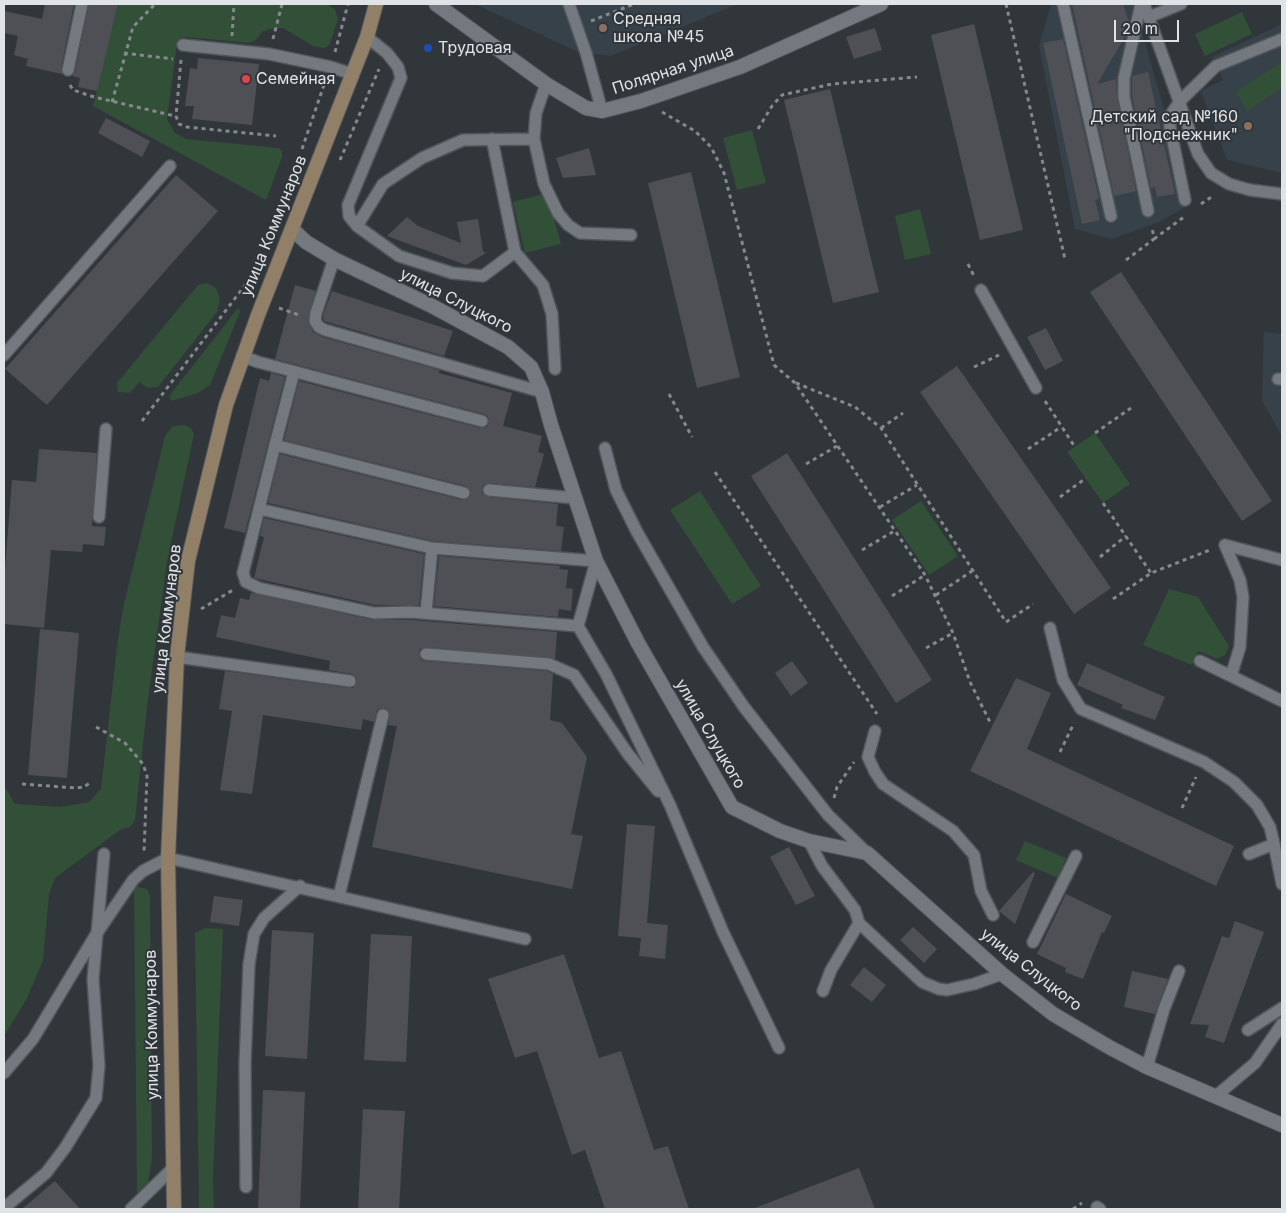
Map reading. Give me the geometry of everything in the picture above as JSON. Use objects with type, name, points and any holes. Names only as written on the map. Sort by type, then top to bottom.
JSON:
[{"type":"main road","name":"улица Коммунаров","points":[[174,1209],[168,858],[177,657],[188,561],[226,405],[242,356],[367,37],[376,4]]},
{"type":"street","name":"Полярная улица","points":[[436,4],[546,84],[586,108],[602,111],[641,102],[740,66],[881,4]]},
{"type":"street","name":"улица Слуцкого","points":[[292,229],[306,242],[334,259],[432,306],[508,347],[531,367],[542,392],[596,560],[638,644],[732,807],[780,831],[809,841],[867,852],[1002,974],[1053,1014],[1147,1067],[1282,1125]]},
{"type":"lane","points":[[68,70],[82,4]]},
{"type":"lane","points":[[569,4],[602,111]]},
{"type":"lane","points":[[1063,4],[1111,216]]},
{"type":"lane","points":[[1142,4],[1149,17],[1198,154],[1211,173],[1229,184],[1250,190],[1282,194]]},
{"type":"lane","points":[[1142,4],[1124,78],[1124,97],[1148,211]]},
{"type":"lane","points":[[1149,17],[1181,4]]},
{"type":"lane","points":[[367,37],[388,53],[398,67],[401,78],[348,204],[349,216],[357,226],[399,256],[452,273],[483,276],[515,252]]},
{"type":"lane","points":[[1184,200],[1170,127],[1170,116],[1180,101],[1216,66],[1282,39]]},
{"type":"lane","points":[[183,45],[269,54],[330,67],[352,74]]},
{"type":"lane","points":[[546,84],[536,113],[534,139],[544,184],[558,213],[568,225],[580,233],[632,235]]},
{"type":"lane","points":[[492,139],[515,252],[544,285],[552,314],[555,370]]},
{"type":"lane","points":[[357,226],[383,184],[422,158],[463,140],[534,139]]},
{"type":"lane","points":[[4,355],[170,166]]},
{"type":"lane","points":[[334,259],[315,321],[325,330],[542,392]]},
{"type":"lane","points":[[981,290],[1036,388]]},
{"type":"lane","points":[[242,356],[294,372],[482,421]]},
{"type":"lane","points":[[294,372],[243,573],[246,582],[259,588],[358,611],[426,613],[578,626]]},
{"type":"lane","points":[[99,517],[106,429]]},
{"type":"lane","points":[[275,444],[464,493]]},
{"type":"lane","points":[[605,448],[616,490],[703,647],[744,707],[828,815],[867,852]]},
{"type":"lane","points":[[489,490],[575,498]]},
{"type":"lane","points":[[259,509],[432,548],[596,560],[578,626],[606,674],[670,806],[723,932],[779,1048]]},
{"type":"lane","points":[[1225,545],[1282,560]]},
{"type":"lane","points":[[1225,545],[1240,580],[1243,597],[1240,647],[1230,676]]},
{"type":"lane","points":[[426,613],[432,548]]},
{"type":"lane","points":[[1050,628],[1063,680],[1081,709],[1204,762],[1234,782],[1256,805],[1270,828],[1281,870],[1282,884]]},
{"type":"lane","points":[[426,654],[549,664],[574,675],[628,754],[670,806]]},
{"type":"lane","points":[[177,657],[350,681]]},
{"type":"lane","points":[[1200,661],[1282,701]]},
{"type":"lane","points":[[339,896],[383,715]]},
{"type":"lane","points":[[875,731],[868,757],[874,772],[883,784],[953,831],[974,855],[980,891],[993,915]]},
{"type":"lane","points":[[809,841],[822,866],[855,910],[859,923],[922,982],[947,990],[974,984],[1002,974]]},
{"type":"lane","points":[[1249,854],[1274,844]]},
{"type":"lane","points":[[4,1208],[46,1173],[65,1148],[96,1098],[98,1066],[93,978],[95,936],[104,854]]},
{"type":"lane","points":[[1032,942],[1076,856]]},
{"type":"lane","points":[[4,1073],[33,1039],[95,936],[134,880],[143,871],[168,858],[300,886],[525,939]]},
{"type":"lane","points":[[246,1187],[246,1044],[249,964],[254,934],[264,918],[300,886]]},
{"type":"lane","points":[[823,991],[831,970],[859,923]]},
{"type":"lane","points":[[1147,1067],[1164,1009],[1179,971]]},
{"type":"lane","points":[[1248,1030],[1282,1008]]},
{"type":"lane","points":[[1216,1096],[1255,1063],[1282,1024]]},
{"type":"lane","points":[[131,1209],[172,1169]]},
{"type":"path","points":[[112,102],[124,53],[133,27],[156,4]]},
{"type":"path","points":[[231,50],[234,4]]},
{"type":"path","points":[[269,54],[282,4]]},
{"type":"path","points":[[299,156],[330,67],[348,4]]},
{"type":"path","points":[[577,26],[634,4]]},
{"type":"path","points":[[1006,4],[1065,259]]},
{"type":"path","points":[[183,45],[176,116],[179,124],[187,127],[276,136]]},
{"type":"path","points":[[124,53],[181,60]]},
{"type":"path","points":[[337,167],[373,81],[388,53]]},
{"type":"path","points":[[68,70],[68,78],[73,90],[112,102],[176,116]]},
{"type":"path","points":[[758,129],[772,106],[782,95],[832,84],[917,77]]},
{"type":"path","points":[[641,102],[696,131],[711,146],[724,173],[774,365],[795,383],[896,529],[925,575],[953,632],[970,682],[990,722]]},
{"type":"path","points":[[1126,260],[1154,239],[1148,211]]},
{"type":"path","points":[[142,420],[252,278],[256,269]]},
{"type":"path","points":[[275,317],[282,300]]},
{"type":"path","points":[[279,308],[315,321]]},
{"type":"path","points":[[974,367],[1013,348]]},
{"type":"path","points":[[795,383],[855,407],[881,428],[1006,622],[1033,604]]},
{"type":"path","points":[[1036,388],[1074,447]]},
{"type":"path","points":[[670,394],[692,437]]},
{"type":"path","points":[[1095,433],[1132,408]]},
{"type":"path","points":[[881,428],[902,413]]},
{"type":"path","points":[[1028,449],[1061,427]]},
{"type":"path","points":[[806,464],[837,446]]},
{"type":"path","points":[[715,472],[879,717]]},
{"type":"path","points":[[1060,497],[1086,478]]},
{"type":"path","points":[[880,507],[917,486]]},
{"type":"path","points":[[1103,503],[1151,573]]},
{"type":"path","points":[[862,550],[896,529]]},
{"type":"path","points":[[1100,557],[1126,536]]},
{"type":"path","points":[[1113,599],[1151,573],[1225,545]]},
{"type":"path","points":[[936,595],[972,571]]},
{"type":"path","points":[[892,596],[925,575]]},
{"type":"path","points":[[201,609],[246,582]]},
{"type":"path","points":[[200,619],[202,600]]},
{"type":"path","points":[[926,648],[953,632]]},
{"type":"path","points":[[1060,752],[1081,709]]},
{"type":"path","points":[[96,727],[125,742],[143,764],[147,776],[143,871]]},
{"type":"path","points":[[828,815],[837,787],[858,758]]},
{"type":"path","points":[[1182,808],[1204,762]]},
{"type":"path","points":[[22,784],[76,788],[84,787],[91,782]]},
{"type":"shaded area","name":"Средняя школа №45","points":[[475,4],[738,4],[611,56],[578,52]]},
{"type":"shaded area","points":[[1051,4],[1134,4],[1191,204],[1159,222],[1112,239],[1075,229],[1039,46]]},
{"type":"shaded area","name":"Детский сад №160 \"Подснежник\"","points":[[1282,24],[1282,173],[1227,160],[1201,91],[1223,80],[1212,57]]},
{"type":"shaded area","points":[[1264,332],[1282,334],[1282,436],[1262,401]]},
{"type":"green space","points":[[118,4],[326,4],[335,9],[338,19],[330,44],[325,48],[313,46],[283,28],[262,32],[256,40],[249,43],[187,37],[181,38],[177,43],[167,119],[174,132],[186,139],[279,148],[282,151],[282,157],[266,200],[93,106]]},
{"type":"green space","points":[[1242,12],[1252,34],[1205,56],[1195,34]]},
{"type":"green space","points":[[1282,62],[1282,88],[1247,111],[1235,92]]},
{"type":"green space","points":[[752,130],[766,183],[737,190],[723,138]]},
{"type":"green space","points":[[547,193],[561,244],[525,253],[513,202]]},
{"type":"green space","points":[[920,209],[931,254],[905,260],[895,216]]},
{"type":"green space","points":[[206,283],[216,288],[220,298],[217,312],[158,387],[148,388],[139,382],[130,393],[118,392],[117,383],[198,285]]},
{"type":"green space","points":[[238,308],[240,312],[210,385],[198,393],[171,401],[169,396]]},
{"type":"green space","points":[[184,425],[191,428],[194,434],[167,562],[147,707],[135,820],[130,827],[120,830],[55,878],[49,894],[43,961],[26,1000],[4,1036],[4,785],[15,804],[61,807],[89,802],[101,789],[118,638],[124,604],[165,436],[173,426]]},
{"type":"green space","points":[[1095,433],[1130,484],[1103,503],[1067,452]]},
{"type":"green space","points":[[700,491],[761,586],[732,604],[670,510]]},
{"type":"green space","points":[[921,501],[958,556],[929,575],[892,520]]},
{"type":"green space","points":[[1169,589],[1198,597],[1229,646],[1225,655],[1217,659],[1198,651],[1192,665],[1143,645]]},
{"type":"green space","points":[[1025,841],[1066,858],[1058,878],[1016,860]]},
{"type":"green space","points":[[134,886],[147,889],[150,896],[152,1159],[148,1183],[137,1193]]},
{"type":"green space","points":[[205,928],[223,929],[213,1177],[214,1209],[199,1209],[195,933]]},
{"type":"building","points":[[45,4],[74,4],[61,68],[62,74],[26,66],[28,59],[14,55],[18,36],[4,33],[4,11],[42,19]]},
{"type":"building","points":[[89,4],[118,4],[97,91],[78,87],[80,78],[72,76],[75,72]]},
{"type":"building","points":[[1072,4],[1123,4],[1129,22],[1126,35],[1097,84],[1116,79],[1117,98],[1136,191],[1114,196]]},
{"type":"building","points":[[974,24],[1023,230],[980,240],[931,35]]},
{"type":"building","points":[[875,28],[882,50],[854,59],[846,37]]},
{"type":"building","points":[[1063,39],[1099,199],[1095,200],[1100,220],[1082,224],[1043,43]]},
{"type":"building","points":[[198,58],[259,64],[252,125],[192,119],[194,106],[185,106],[190,68],[197,69]]},
{"type":"building","points":[[1148,72],[1175,194],[1157,197],[1155,187],[1151,188],[1132,96],[1132,76]]},
{"type":"building","points":[[830,89],[879,292],[833,303],[784,100]]},
{"type":"building","points":[[106,118],[150,141],[142,157],[98,133]]},
{"type":"building","points":[[589,148],[596,175],[563,178],[556,158]]},
{"type":"building","points":[[691,172],[740,377],[697,388],[648,183]]},
{"type":"building","points":[[176,175],[218,211],[47,405],[5,369]]},
{"type":"building","points":[[407,217],[418,226],[461,243],[457,222],[478,219],[483,251],[486,253],[466,265],[387,236]]},
{"type":"building","points":[[1121,272],[1272,501],[1242,521],[1090,292]]},
{"type":"building","points":[[295,285],[316,291],[308,321],[313,332],[322,337],[512,393],[503,426],[542,436],[538,452],[544,454],[535,487],[489,483],[483,485],[482,493],[488,497],[558,504],[556,526],[564,527],[561,551],[433,541],[268,503],[280,454],[462,500],[466,500],[471,495],[471,491],[466,486],[284,440],[299,381],[480,428],[487,427],[489,422],[488,416],[484,414],[275,359]]},
{"type":"building","points":[[332,291],[453,331],[444,356],[324,321],[323,315]]},
{"type":"building","points":[[1046,328],[1063,361],[1045,370],[1027,337]]},
{"type":"building","points":[[957,366],[1111,588],[1074,614],[920,392]]},
{"type":"building","points":[[271,373],[285,377],[245,533],[224,528],[260,378],[269,381]]},
{"type":"building","points":[[39,449],[97,453],[92,526],[106,527],[104,546],[83,544],[82,552],[51,550],[44,628],[4,624],[4,581],[12,480],[36,482]]},
{"type":"building","points":[[787,453],[932,680],[896,703],[751,476]]},
{"type":"building","points":[[264,518],[424,554],[419,605],[375,605],[254,578],[264,537],[260,536]]},
{"type":"building","points":[[439,556],[560,566],[559,569],[568,570],[566,588],[573,589],[571,611],[559,609],[558,617],[434,606]]},
{"type":"building","points":[[251,593],[373,620],[411,620],[557,632],[555,659],[427,647],[420,649],[419,654],[421,660],[425,661],[547,671],[553,674],[550,720],[562,723],[587,757],[571,834],[583,836],[572,889],[372,847],[397,726],[388,725],[390,713],[385,708],[377,710],[374,722],[363,719],[361,730],[263,715],[252,794],[220,790],[232,711],[219,709],[225,671],[349,688],[353,688],[357,682],[357,678],[352,674],[329,670],[330,661],[216,637],[221,615],[235,618],[240,598],[249,600]]},
{"type":"building","points":[[40,629],[79,633],[67,778],[28,775]]},
{"type":"building","points":[[792,661],[808,683],[791,696],[775,673]]},
{"type":"building","points":[[1087,663],[1165,697],[1155,720],[1121,708],[1123,705],[1077,685]]},
{"type":"building","points":[[1016,678],[1051,693],[1027,749],[1234,846],[1216,886],[970,771]]},
{"type":"building","points":[[627,824],[655,826],[647,923],[668,925],[665,959],[639,956],[641,938],[618,936]]},
{"type":"building","points":[[789,847],[815,896],[796,905],[770,857]]},
{"type":"building","points":[[1033,872],[1035,873],[1015,924],[999,911]]},
{"type":"building","points":[[1066,894],[1112,916],[1104,933],[1102,932],[1083,979],[1065,972],[1066,968],[1037,954]]},
{"type":"building","points":[[214,896],[243,900],[239,926],[210,922]]},
{"type":"building","points":[[1235,921],[1264,932],[1224,1043],[1205,1037],[1209,1025],[1190,1024],[1222,936],[1229,938]]},
{"type":"building","points":[[913,927],[937,949],[924,963],[900,940]]},
{"type":"building","points":[[272,930],[314,933],[307,1059],[265,1056]]},
{"type":"building","points":[[371,934],[412,936],[406,1062],[364,1060]]},
{"type":"building","points":[[564,954],[599,1058],[621,1051],[654,1150],[668,1146],[689,1209],[605,1209],[585,1150],[572,1155],[537,1051],[515,1058],[488,979]]},
{"type":"building","points":[[864,967],[886,985],[872,1002],[850,985]]},
{"type":"building","points":[[1132,971],[1168,979],[1155,1014],[1124,1007]]},
{"type":"building","points":[[263,1090],[305,1092],[300,1209],[258,1209]]},
{"type":"building","points":[[363,1109],[405,1111],[399,1209],[358,1209]]},
{"type":"building","points":[[859,1168],[875,1209],[755,1208]]},
{"type":"building","points":[[55,1181],[80,1209],[22,1209]]},
{"type":"place","name":"Средняя школа №45","points":[[603,28]]},
{"type":"place","name":"Трудовая","points":[[428,48]]},
{"type":"place","name":"Семейная","points":[[246,79]]},
{"type":"place","name":"Детский сад №160 \"Подснежник\"","points":[[1248,126]]}]
